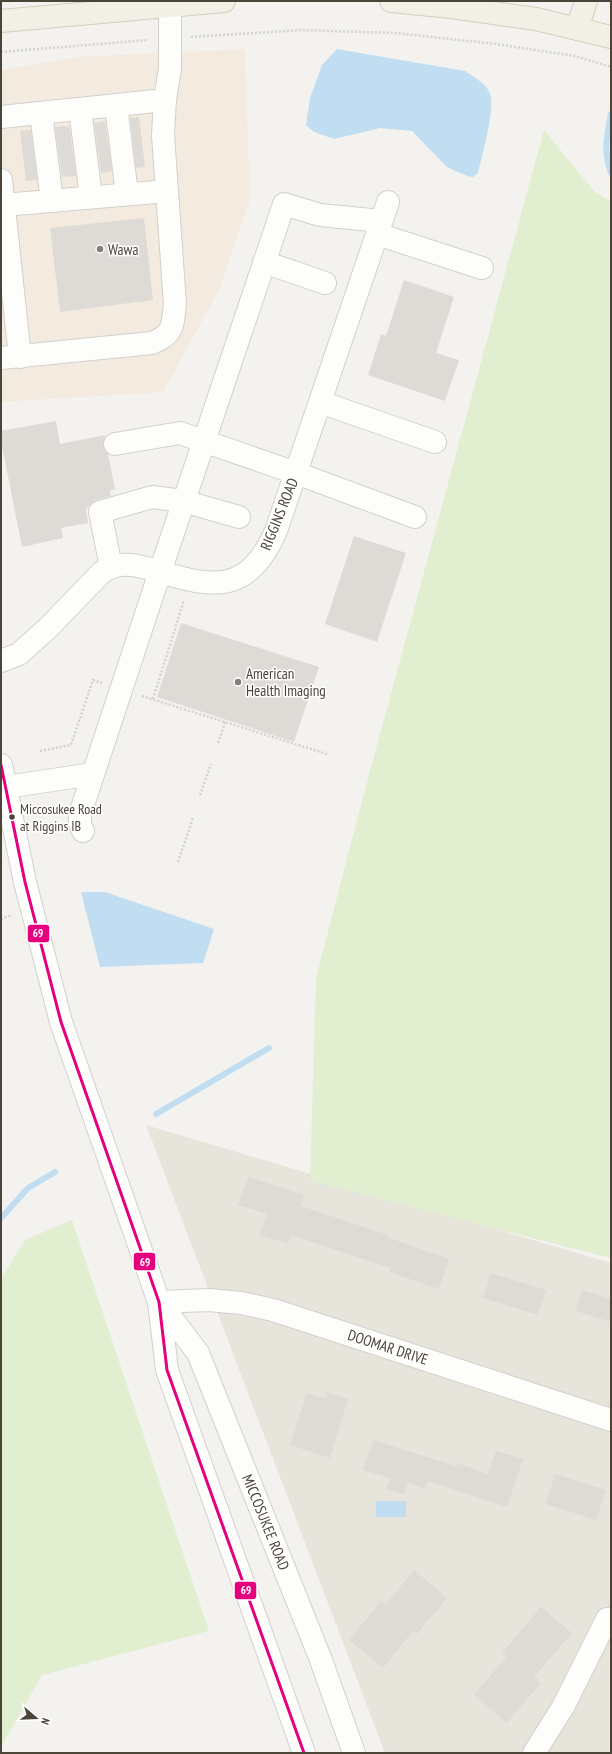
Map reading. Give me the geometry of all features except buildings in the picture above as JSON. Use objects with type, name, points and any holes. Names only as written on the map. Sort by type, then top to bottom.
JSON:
[{"type":"main road","points":[[1,21],[224,1]]},
{"type":"main road","points":[[391,1],[451,7],[536,19],[611,37]]},
{"type":"main road","points":[[577,29],[586,1]]},
{"type":"street","points":[[1,180],[4,206],[11,358],[152,343],[165,338],[172,328],[175,304],[163,135],[165,100],[170,68],[170,6]]},
{"type":"street","points":[[1,117],[165,100]]},
{"type":"street","points":[[116,105],[127,194]]},
{"type":"street","points":[[80,109],[91,198]]},
{"type":"street","points":[[41,113],[52,201]]},
{"type":"street","points":[[4,206],[167,191]]},
{"type":"street","points":[[83,831],[80,824],[80,814],[183,501],[284,204],[320,215],[382,219],[482,268]]},
{"type":"street","name":"RIGGINS ROAD","points":[[111,567],[124,564],[135,565],[190,581],[210,584],[226,582],[243,575],[258,563],[268,548],[276,530],[382,219]]},
{"type":"street","points":[[264,262],[325,283]]},
{"type":"street","points":[[320,402],[435,442]]},
{"type":"street","points":[[115,444],[180,433],[296,473],[415,517]]},
{"type":"street","points":[[1,661],[19,654],[48,628],[102,572],[111,567],[100,512],[152,497],[183,501],[239,517]]},
{"type":"street","name":"MICCOSUKEE ROAD","points":[[1,765],[25,882],[61,1022],[159,1302],[167,1370],[304,1753]]},
{"type":"street","points":[[6,787],[93,774]]},
{"type":"street","name":"DOOMAR DRIVE","points":[[159,1302],[209,1300],[241,1303],[273,1310],[611,1420]]},
{"type":"street","name":"MICCOSUKEE ROAD","points":[[159,1302],[198,1354],[321,1660],[354,1753]]},
{"type":"street","points":[[534,1753],[563,1707],[607,1619]]},
{"type":"path","points":[[190,37],[301,30],[396,33],[496,44],[575,56],[611,67]]},
{"type":"path","points":[[1,52],[152,40]]},
{"type":"path","points":[[153,699],[185,598]]},
{"type":"path","points":[[40,751],[71,745],[93,680],[104,684]]},
{"type":"path","points":[[140,695],[327,754]]},
{"type":"path","points":[[218,743],[225,721]]},
{"type":"path","points":[[200,795],[211,764]]},
{"type":"path","points":[[178,862],[193,818]]},
{"type":"shaded area","points":[[245,49],[250,200],[219,290],[163,392],[1,402],[1,70],[76,57]]},
{"type":"shaded area","points":[[146,1125],[611,1263],[611,1753],[385,1753]]},
{"type":"green space","points":[[544,130],[594,191],[611,202],[611,1258],[310,1181],[316,978],[363,797]]},
{"type":"green space","points":[[72,1220],[209,1631],[42,1675],[1,1747],[1,1279],[25,1240]]},
{"type":"water","points":[[337,49],[465,71],[481,82],[490,93],[491,113],[478,173],[473,177],[467,176],[447,167],[412,131],[380,128],[334,139],[314,132],[306,125],[310,98],[322,65]]},
{"type":"water","points":[[81,892],[105,892],[214,929],[203,963],[100,967]]},
{"type":"water","points":[[376,1501],[406,1501],[406,1517],[376,1517]]},
{"type":"waterway","points":[[611,114],[606,151],[611,173]]},
{"type":"waterway","points":[[156,1114],[269,1048]]},
{"type":"waterway","points":[[1,1218],[28,1188],[55,1172]]},
{"type":"transit line","name":"69","points":[[1,765],[25,882],[61,1022],[159,1302],[167,1370],[304,1753]]},
{"type":"place","name":"Wawa","points":[[100,249]]},
{"type":"place","name":"American Health Imaging","points":[[238,682]]},
{"type":"place","name":"Miccosukee Road at Riggins IB","points":[[12,817]]}]
